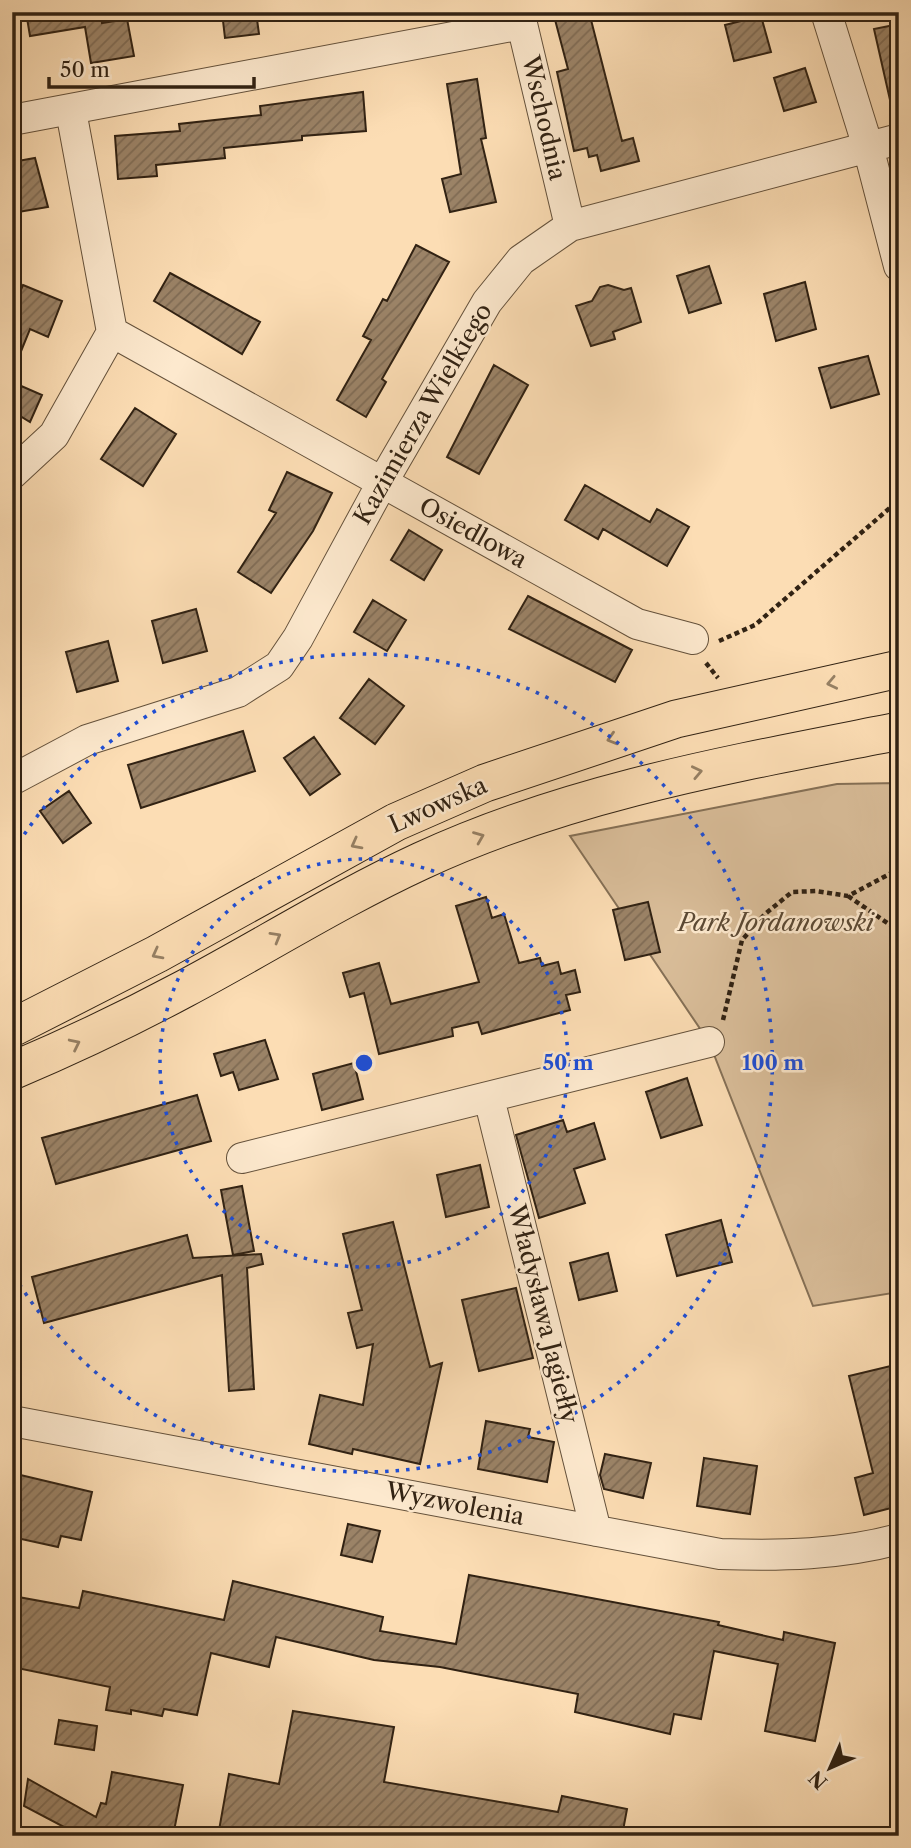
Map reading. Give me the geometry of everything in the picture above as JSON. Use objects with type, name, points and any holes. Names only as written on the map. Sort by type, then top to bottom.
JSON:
[{"type":"main road","name":"Lwowska","points":[[12,1027],[157,954],[396,822],[485,783],[676,719],[899,668]]},
{"type":"main road","name":"Lwowska","points":[[12,1071],[71,1046],[185,988],[340,901],[422,860],[508,825],[594,797],[692,772],[899,730]]},
{"type":"street","points":[[826,12],[868,148],[899,266]]},
{"type":"street","name":"Wschodnia","points":[[12,120],[522,24],[570,226]]},
{"type":"street","points":[[12,474],[54,435],[112,332],[71,111]]},
{"type":"street","name":"Kazimierza Wielkiego","points":[[12,780],[87,740],[237,692],[279,666],[298,638],[382,483],[487,302],[521,260],[570,226],[899,139]]},
{"type":"street","name":"Osiedlowa","points":[[112,332],[637,624],[693,639]]},
{"type":"street","points":[[242,1158],[709,1042]]},
{"type":"street","name":"Władysława Jagiełły","points":[[489,1098],[596,1531]]},
{"type":"street","name":"Wyzwolenia","points":[[12,1421],[720,1554],[789,1556],[854,1551],[899,1539]]},
{"type":"path","points":[[693,639],[718,642],[755,625],[899,500]]},
{"type":"path","points":[[848,896],[899,869]]},
{"type":"path","points":[[709,1042],[726,1015],[742,940],[765,914],[792,892],[816,891],[848,896],[899,931]]},
{"type":"green space","name":"Park Jordanowski","points":[[899,783],[899,1292],[813,1306],[709,1042],[570,836],[837,784]]},
{"type":"building","points":[[26,12],[101,12],[102,23],[127,19],[134,56],[91,63],[85,27],[30,36]]},
{"type":"building","points":[[222,12],[256,12],[259,34],[225,38]]},
{"type":"building","points":[[553,12],[589,12],[622,141],[633,138],[639,161],[601,171],[597,155],[589,157],[587,148],[574,151],[557,72],[568,69]]},
{"type":"building","points":[[761,16],[771,52],[734,61],[725,25]]},
{"type":"building","points":[[899,24],[899,99],[890,100],[874,29]]},
{"type":"building","points":[[805,68],[816,102],[784,111],[774,78]]},
{"type":"building","points":[[477,79],[486,138],[481,139],[496,202],[450,212],[442,179],[461,174],[447,84]]},
{"type":"building","points":[[363,92],[366,131],[302,136],[302,140],[224,148],[225,158],[156,165],[157,176],[118,179],[115,136],[180,131],[179,124],[261,115],[260,106]]},
{"type":"building","points":[[35,158],[48,207],[12,213],[12,162]]},
{"type":"building","points":[[416,245],[449,262],[382,379],[386,382],[366,417],[337,400],[371,340],[363,336],[383,299],[387,301]]},
{"type":"building","points":[[709,266],[721,303],[689,313],[677,276]]},
{"type":"building","points":[[170,273],[260,322],[242,354],[154,301]]},
{"type":"building","points":[[805,282],[816,329],[776,341],[764,294]]},
{"type":"building","points":[[23,285],[62,301],[48,337],[30,329],[13,371],[12,310]]},
{"type":"building","points":[[608,285],[624,290],[631,288],[641,322],[613,332],[615,339],[591,346],[576,306],[592,301],[600,287]]},
{"type":"building","points":[[868,356],[879,394],[831,408],[819,368]]},
{"type":"building","points":[[494,365],[528,385],[479,474],[447,457]]},
{"type":"building","points":[[12,382],[42,395],[30,422],[12,411]]},
{"type":"building","points":[[135,408],[176,434],[143,486],[101,459]]},
{"type":"building","points":[[287,472],[332,493],[313,531],[271,593],[238,572],[276,513],[269,510]]},
{"type":"building","points":[[585,485],[650,522],[657,509],[689,527],[667,566],[603,529],[598,539],[565,520]]},
{"type":"building","points":[[409,530],[442,550],[424,580],[391,560]]},
{"type":"building","points":[[528,596],[632,650],[615,682],[509,629]]},
{"type":"building","points":[[373,600],[406,620],[387,651],[354,632]]},
{"type":"building","points":[[196,609],[207,651],[163,663],[152,621]]},
{"type":"building","points":[[108,641],[118,681],[77,692],[66,652]]},
{"type":"building","points":[[369,679],[404,706],[375,744],[340,718]]},
{"type":"building","points":[[243,731],[255,771],[141,808],[128,765]]},
{"type":"building","points":[[314,737],[340,774],[310,795],[284,758]]},
{"type":"building","points":[[69,791],[91,823],[63,843],[40,811]]},
{"type":"building","points":[[486,897],[492,918],[504,914],[519,963],[540,958],[542,966],[558,962],[561,974],[575,970],[580,992],[566,995],[570,1010],[482,1034],[478,1022],[452,1028],[453,1036],[379,1054],[364,993],[350,997],[343,973],[379,963],[391,1004],[479,982],[456,906]]},
{"type":"building","points":[[648,902],[660,952],[625,960],[613,910]]},
{"type":"building","points":[[265,1040],[278,1079],[239,1090],[233,1072],[221,1076],[214,1054]]},
{"type":"building","points":[[354,1063],[363,1099],[322,1110],[313,1074]]},
{"type":"building","points":[[687,1078],[702,1125],[661,1138],[646,1092]]},
{"type":"building","points":[[197,1095],[211,1141],[56,1184],[42,1138]]},
{"type":"building","points":[[563,1120],[567,1132],[594,1123],[605,1159],[574,1169],[585,1203],[539,1218],[516,1135]]},
{"type":"building","points":[[480,1165],[489,1207],[446,1217],[437,1175]]},
{"type":"building","points":[[242,1186],[254,1251],[233,1255],[221,1190]]},
{"type":"building","points":[[721,1220],[732,1262],[677,1276],[666,1235]]},
{"type":"building","points":[[393,1222],[430,1367],[442,1363],[420,1464],[353,1449],[352,1454],[309,1444],[320,1395],[363,1405],[373,1344],[357,1348],[348,1313],[362,1310],[343,1234]]},
{"type":"building","points":[[187,1235],[193,1258],[261,1254],[263,1264],[247,1268],[254,1389],[229,1391],[222,1275],[44,1323],[32,1277]]},
{"type":"building","points":[[608,1253],[617,1291],[579,1300],[570,1263]]},
{"type":"building","points":[[516,1288],[533,1358],[479,1371],[462,1300]]},
{"type":"building","points":[[899,1364],[899,1506],[864,1515],[855,1478],[873,1473],[849,1376]]},
{"type":"building","points":[[486,1421],[530,1429],[528,1437],[554,1442],[547,1482],[478,1469]]},
{"type":"building","points":[[605,1454],[651,1463],[643,1498],[604,1489],[600,1475]]},
{"type":"building","points":[[704,1458],[757,1466],[750,1514],[697,1506]]},
{"type":"building","points":[[12,1473],[92,1492],[81,1540],[61,1536],[58,1547],[12,1537]]},
{"type":"building","points":[[348,1524],[380,1531],[372,1562],[341,1555]]},
{"type":"building","points":[[469,1575],[719,1622],[718,1625],[783,1640],[784,1632],[835,1643],[815,1741],[765,1731],[778,1664],[714,1651],[701,1719],[674,1714],[670,1734],[575,1712],[578,1694],[440,1667],[374,1660],[276,1637],[269,1667],[211,1653],[197,1715],[164,1709],[162,1716],[131,1710],[131,1714],[106,1710],[110,1687],[12,1667],[12,1628],[18,1597],[79,1608],[83,1591],[224,1620],[233,1581],[383,1617],[380,1631],[456,1644]]},
{"type":"building","points":[[293,1711],[394,1727],[384,1782],[558,1812],[562,1796],[627,1809],[622,1836],[218,1836],[229,1774],[279,1784]]},
{"type":"building","points":[[59,1720],[97,1726],[94,1750],[55,1744]]},
{"type":"building","points":[[112,1772],[183,1785],[173,1836],[137,1828],[136,1836],[81,1836],[24,1806],[28,1779],[96,1817],[101,1803],[106,1804]]}]
